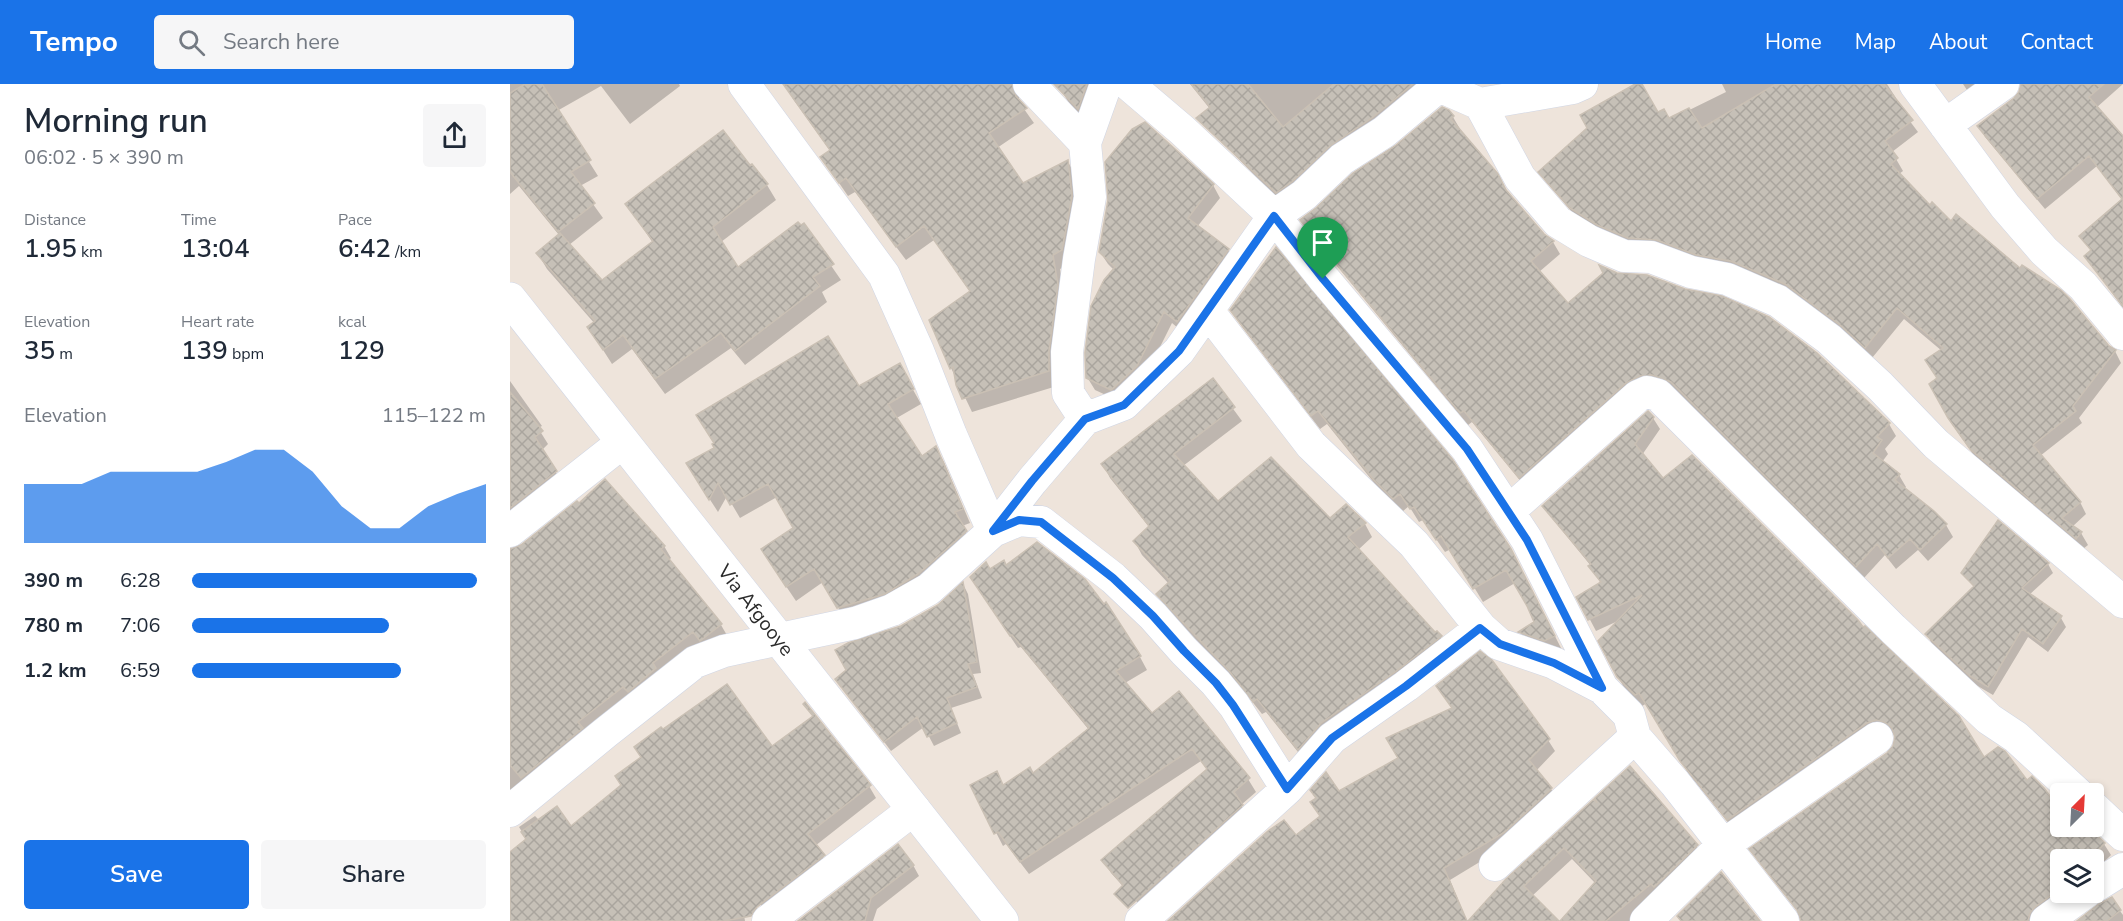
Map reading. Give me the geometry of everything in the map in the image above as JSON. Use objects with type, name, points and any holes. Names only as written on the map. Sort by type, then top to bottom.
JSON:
[{"type":"main road","name":"Via Afgooye","points":[[510,299],[1002,921]]},
{"type":"street","points":[[744,84],[884,275],[993,531]]},
{"type":"street","points":[[1029,84],[1085,143]]},
{"type":"street","points":[[1085,419],[1068,393],[1067,352],[1090,197],[1085,143],[1106,84]]},
{"type":"street","points":[[1128,84],[1182,130],[1274,216],[1323,279],[1467,449],[1527,540],[1602,688]]},
{"type":"street","points":[[510,812],[695,662],[724,651],[855,623],[892,610],[929,589],[993,531],[1085,419],[1124,405],[1179,351],[1274,216],[1304,195],[1342,159],[1384,132],[1438,85],[1480,104],[1573,88],[1582,84]]},
{"type":"street","points":[[1915,84],[2005,207],[2044,251],[2083,286],[2123,334]]},
{"type":"street","points":[[1945,126],[2003,84]]},
{"type":"street","points":[[1480,104],[1520,178],[1558,222],[1589,241],[1624,256],[1651,257],[1691,272],[1727,279],[1778,301],[1829,339],[1880,386],[1936,444],[2123,602]]},
{"type":"street","points":[[1208,311],[1311,445],[1414,544],[1480,628],[1500,644],[1554,663],[1602,688],[1629,715],[1635,737],[1675,783],[1722,846],[1783,921]]},
{"type":"street","points":[[1509,511],[1638,396],[1647,392],[1659,395],[1893,629],[1989,719],[2016,737],[2066,783]]},
{"type":"street","points":[[510,531],[623,442]]},
{"type":"street","points":[[993,531],[1019,520],[1041,522],[1113,578],[1153,616],[1216,683],[1233,705],[1287,789]]},
{"type":"street","points":[[1140,921],[1287,789],[1332,738],[1406,686],[1480,628]]},
{"type":"street","points":[[1495,865],[1635,737]]},
{"type":"street","points":[[1646,921],[1722,846],[1877,738]]},
{"type":"street","points":[[768,921],[914,809]]},
{"type":"street","points":[[2104,817],[2123,835]]},
{"type":"street","points":[[2104,881],[2123,869]]},
{"type":"street","points":[[2046,921],[2070,903]]},
{"type":"building","points":[[525,84],[542,84],[591,160],[571,172],[595,203],[558,232],[510,172],[510,93]]},
{"type":"building","points":[[783,84],[1012,84],[1016,96],[1027,108],[989,133],[1023,183],[1068,160],[1072,196],[1062,250],[1053,255],[1058,285],[1049,350],[1049,371],[962,399],[956,385],[953,367],[950,369],[929,320],[970,291],[924,226],[896,247],[846,178],[839,183],[820,157],[830,150]]},
{"type":"building","points":[[1054,84],[1087,84],[1078,109],[1077,108]]},
{"type":"building","points":[[1191,84],[1248,84],[1283,127],[1334,84],[1413,84],[1373,117],[1330,146],[1293,181],[1276,193],[1196,118],[1210,107]]},
{"type":"building","points":[[1635,84],[1642,84],[1658,112],[1664,109],[1669,118],[1689,108],[1702,128],[1776,84],[1884,84],[1913,120],[1885,141],[1898,158],[1891,164],[1930,205],[1932,202],[1951,221],[1956,214],[2020,268],[2022,265],[2061,290],[2109,346],[2116,350],[2073,406],[2076,411],[2033,445],[2081,502],[2062,518],[2082,532],[2076,539],[1970,449],[1948,418],[1929,384],[1937,378],[1925,360],[1943,348],[1897,308],[1865,348],[1840,325],[1785,284],[1731,261],[1696,255],[1657,240],[1628,238],[1597,225],[1570,208],[1538,172],[1587,128],[1580,115]]},
{"type":"building","points":[[2021,84],[2104,84],[2089,97],[2123,136],[2123,306],[2084,256],[2091,250],[2079,236],[2122,199],[2089,156],[2037,199],[1977,126],[2014,98]]},
{"type":"building","points":[[1442,107],[1454,116],[1451,119],[1498,174],[1506,190],[1544,234],[1554,241],[1531,261],[1568,303],[1603,273],[1599,265],[1617,273],[1647,275],[1685,289],[1722,296],[1769,317],[1817,353],[1890,423],[1877,437],[1882,440],[1873,453],[1900,474],[1895,480],[1947,524],[1920,550],[1910,539],[1888,558],[1877,544],[1856,567],[1671,382],[1652,375],[1640,376],[1626,383],[1519,478],[1464,411],[1460,413],[1300,220],[1353,173],[1395,146]]},
{"type":"building","points":[[1145,122],[1214,184],[1188,218],[1229,249],[1177,322],[1164,312],[1137,366],[1111,390],[1086,378],[1085,353],[1091,306],[1104,280],[1115,267],[1099,252],[1108,200],[1105,162],[1132,129]]},
{"type":"building","points":[[723,130],[768,184],[713,227],[738,267],[798,222],[801,225],[804,223],[834,264],[813,277],[820,286],[735,351],[721,333],[655,379],[623,335],[603,350],[587,327],[595,321],[536,253],[560,233],[602,280],[653,241],[625,204]]},
{"type":"building","points":[[1276,247],[1453,460],[1511,549],[1555,636],[1544,641],[1518,632],[1534,622],[1506,570],[1473,589],[1441,536],[1436,540],[1414,507],[1410,509],[1400,494],[1393,499],[1374,480],[1318,411],[1311,416],[1230,310]]},
{"type":"building","points":[[828,336],[859,386],[900,363],[914,389],[888,404],[922,456],[936,446],[963,509],[955,512],[967,531],[918,574],[885,594],[837,608],[814,569],[786,587],[761,549],[793,528],[768,484],[730,505],[718,483],[709,500],[686,463],[714,448],[712,444],[714,443],[696,415]]},
{"type":"building","points":[[1213,378],[1235,407],[1174,454],[1218,501],[1271,457],[1330,518],[1346,504],[1366,523],[1348,537],[1435,632],[1437,631],[1442,636],[1321,723],[1298,750],[1257,699],[1253,702],[1230,672],[1156,594],[1170,581],[1133,541],[1149,526],[1101,464]]},
{"type":"building","points":[[510,392],[543,431],[535,437],[557,471],[510,508]]},
{"type":"building","points":[[1648,411],[1654,417],[1635,444],[1663,478],[1692,455],[1863,627],[1865,626],[1959,716],[1984,757],[1998,747],[2005,751],[2027,780],[2032,776],[2044,788],[2050,796],[2050,837],[2099,837],[2105,843],[2099,849],[2050,849],[2050,896],[2035,907],[2028,921],[1801,921],[1797,910],[1749,849],[1887,753],[1893,746],[1895,737],[1891,727],[1876,720],[1867,723],[1727,820],[1680,761],[1639,693],[1635,695],[1617,677],[1598,641],[1642,595],[1588,620],[1576,597],[1601,582],[1588,566],[1591,564],[1542,506]]},
{"type":"building","points":[[605,479],[665,546],[661,549],[722,624],[700,641],[693,632],[653,663],[656,668],[628,692],[623,687],[578,722],[583,728],[521,778],[510,765],[510,549],[521,545],[577,501],[579,503]]},
{"type":"building","points":[[1998,520],[2049,563],[2022,588],[2062,616],[2043,644],[2022,629],[1988,687],[1970,676],[1925,634],[1974,586],[1961,573]]},
{"type":"building","points":[[1037,542],[1085,579],[1104,604],[1106,602],[1141,656],[1116,671],[1152,713],[1179,691],[1250,778],[1234,792],[1243,805],[1128,908],[1114,894],[1123,885],[1101,860],[1207,769],[1192,749],[1020,862],[998,832],[994,834],[970,785],[997,771],[1003,785],[1030,767],[1033,773],[1089,728],[1012,635],[1010,636],[970,577],[986,562],[990,569],[1004,560],[1006,565]]},
{"type":"building","points":[[963,582],[977,662],[968,664],[977,687],[947,698],[957,723],[927,737],[917,717],[884,742],[835,679],[846,670],[835,650],[848,643],[901,626],[938,605]]},
{"type":"building","points":[[1480,651],[1492,660],[1550,739],[1529,760],[1552,788],[1505,832],[1444,868],[1467,921],[1168,921],[1268,831],[1284,820],[1296,835],[1320,816],[1310,802],[1316,798],[1310,790],[1326,772],[1339,791],[1398,758],[1386,738],[1452,708],[1436,686]]},
{"type":"building","points":[[727,684],[772,746],[813,716],[803,704],[805,702],[871,785],[808,834],[825,855],[757,907],[751,916],[724,921],[510,921],[510,852],[526,839],[521,832],[557,806],[571,826],[621,785],[615,776],[641,757],[634,747]]},
{"type":"building","points":[[1630,766],[1698,845],[1654,887],[1651,884],[1606,921],[1560,921],[1596,881],[1564,848],[1524,886],[1559,921],[1468,921],[1506,879],[1594,799],[1597,803],[1595,798]]},
{"type":"building","points":[[898,844],[914,865],[871,898],[865,921],[798,921]]},
{"type":"building","points":[[1721,872],[1760,921],[1681,921],[1677,916]]},
{"type":"building","points":[[2112,897],[2121,910],[2107,921],[2077,921],[2099,904],[2104,903]]},
{"type":"route","points":[[1274,216],[1323,279],[1467,449],[1527,540],[1563,607],[1602,688],[1554,663],[1500,644],[1480,628],[1406,686],[1332,738],[1287,789],[1233,705],[1216,683],[1153,616],[1113,578],[1041,522],[1019,520],[993,531],[1085,419],[1124,405],[1179,351],[1220,296],[1274,216]]}]
